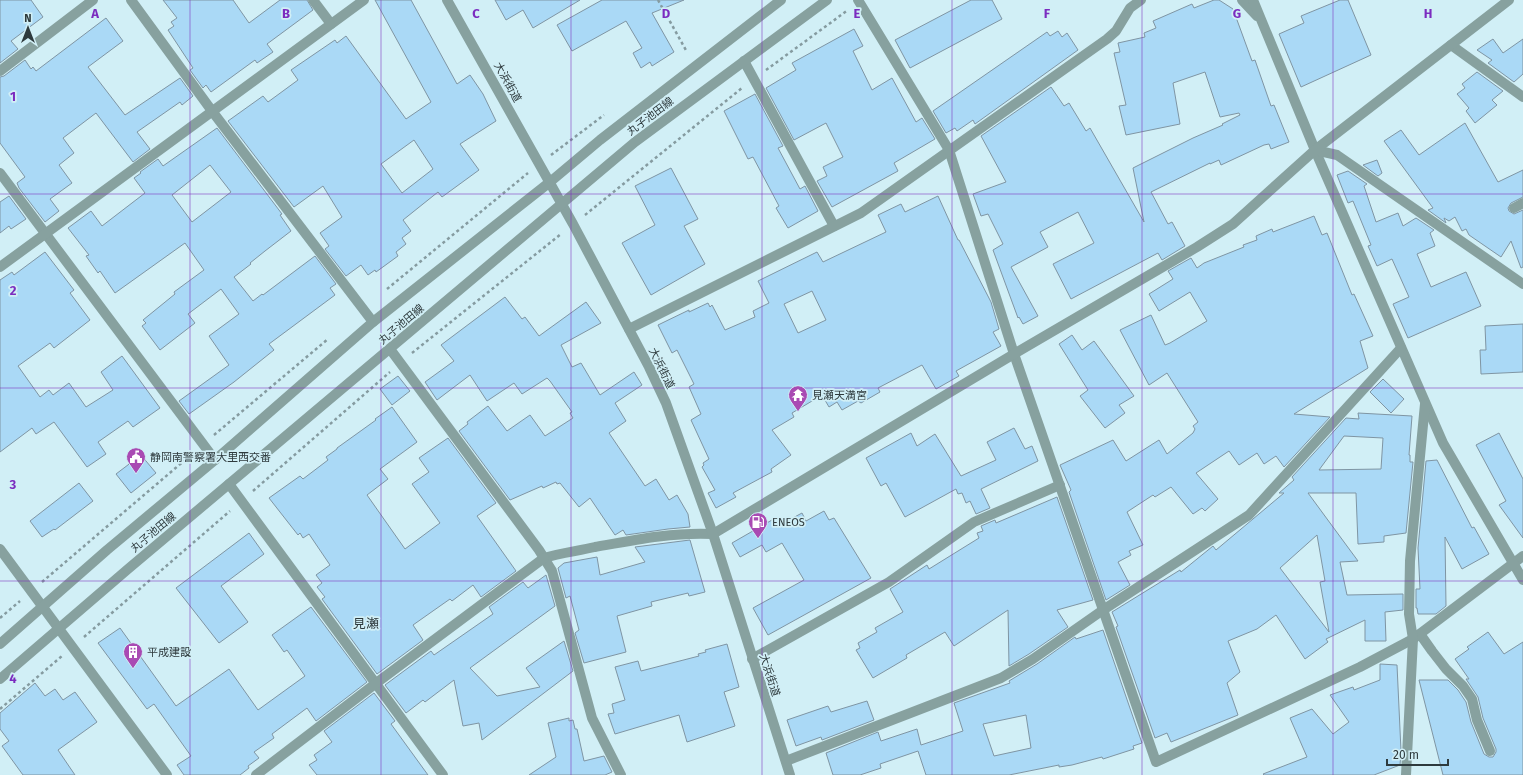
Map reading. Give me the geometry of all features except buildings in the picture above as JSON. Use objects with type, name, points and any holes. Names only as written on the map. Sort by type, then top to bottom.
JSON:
[{"type":"street","points":[[0,70],[93,0]]},
{"type":"street","points":[[131,0],[212,111],[373,322]]},
{"type":"street","points":[[313,0],[331,24]]},
{"type":"street","points":[[0,267],[364,0]]},
{"type":"street","name":"大浜街道","points":[[447,0],[573,224],[629,329],[666,403],[713,534],[790,775]]},
{"type":"street","name":"丸子池田線","points":[[0,644],[215,460],[373,322],[550,182],[600,140],[781,0]]},
{"type":"street","name":"丸子池田線","points":[[0,679],[635,142],[827,0]]},
{"type":"street","points":[[629,329],[861,213],[1107,39],[1116,30],[1130,8],[1141,0]]},
{"type":"street","points":[[1242,0],[1262,22]]},
{"type":"street","points":[[1253,0],[1315,150],[1443,443],[1523,580]]},
{"type":"street","points":[[256,775],[544,558],[628,541],[695,533],[713,534],[1014,354],[1197,247],[1233,224],[1315,150],[1509,0]]},
{"type":"street","points":[[859,1],[948,150],[1014,354],[1156,762],[1360,667],[1417,637],[1523,556]]},
{"type":"street","points":[[1452,45],[1523,97]]},
{"type":"street","points":[[744,62],[834,226]]},
{"type":"street","points":[[1315,150],[1337,155],[1523,284]]},
{"type":"street","points":[[0,172],[215,460]]},
{"type":"street","points":[[786,761],[1001,678],[1033,659],[1103,610],[1249,515],[1401,348]]},
{"type":"street","points":[[390,349],[401,362],[552,571],[592,718],[621,775]]},
{"type":"street","points":[[1406,775],[1417,637],[1408,614],[1410,561],[1425,403]]},
{"type":"street","points":[[229,484],[443,775]]},
{"type":"street","points":[[752,659],[889,582],[974,522],[1060,485]]},
{"type":"street","points":[[0,549],[167,775]]},
{"type":"street","points":[[1417,637],[1432,650],[1446,669],[1463,686],[1472,699],[1477,720],[1490,750]]},
{"type":"path","points":[[658,0],[688,52]]},
{"type":"path","points":[[0,709],[401,362],[754,79],[859,1]]},
{"type":"place","name":"見瀬天満宮","points":[[798,412]]},
{"type":"place","name":"静岡南警察署大里西交番","points":[[136,474]]},
{"type":"place","name":"ENEOS","points":[[758,539]]},
{"type":"place","name":"平成建設","points":[[133,669]]},
{"type":"district","name":"見瀬","points":[[366,623]]}]
